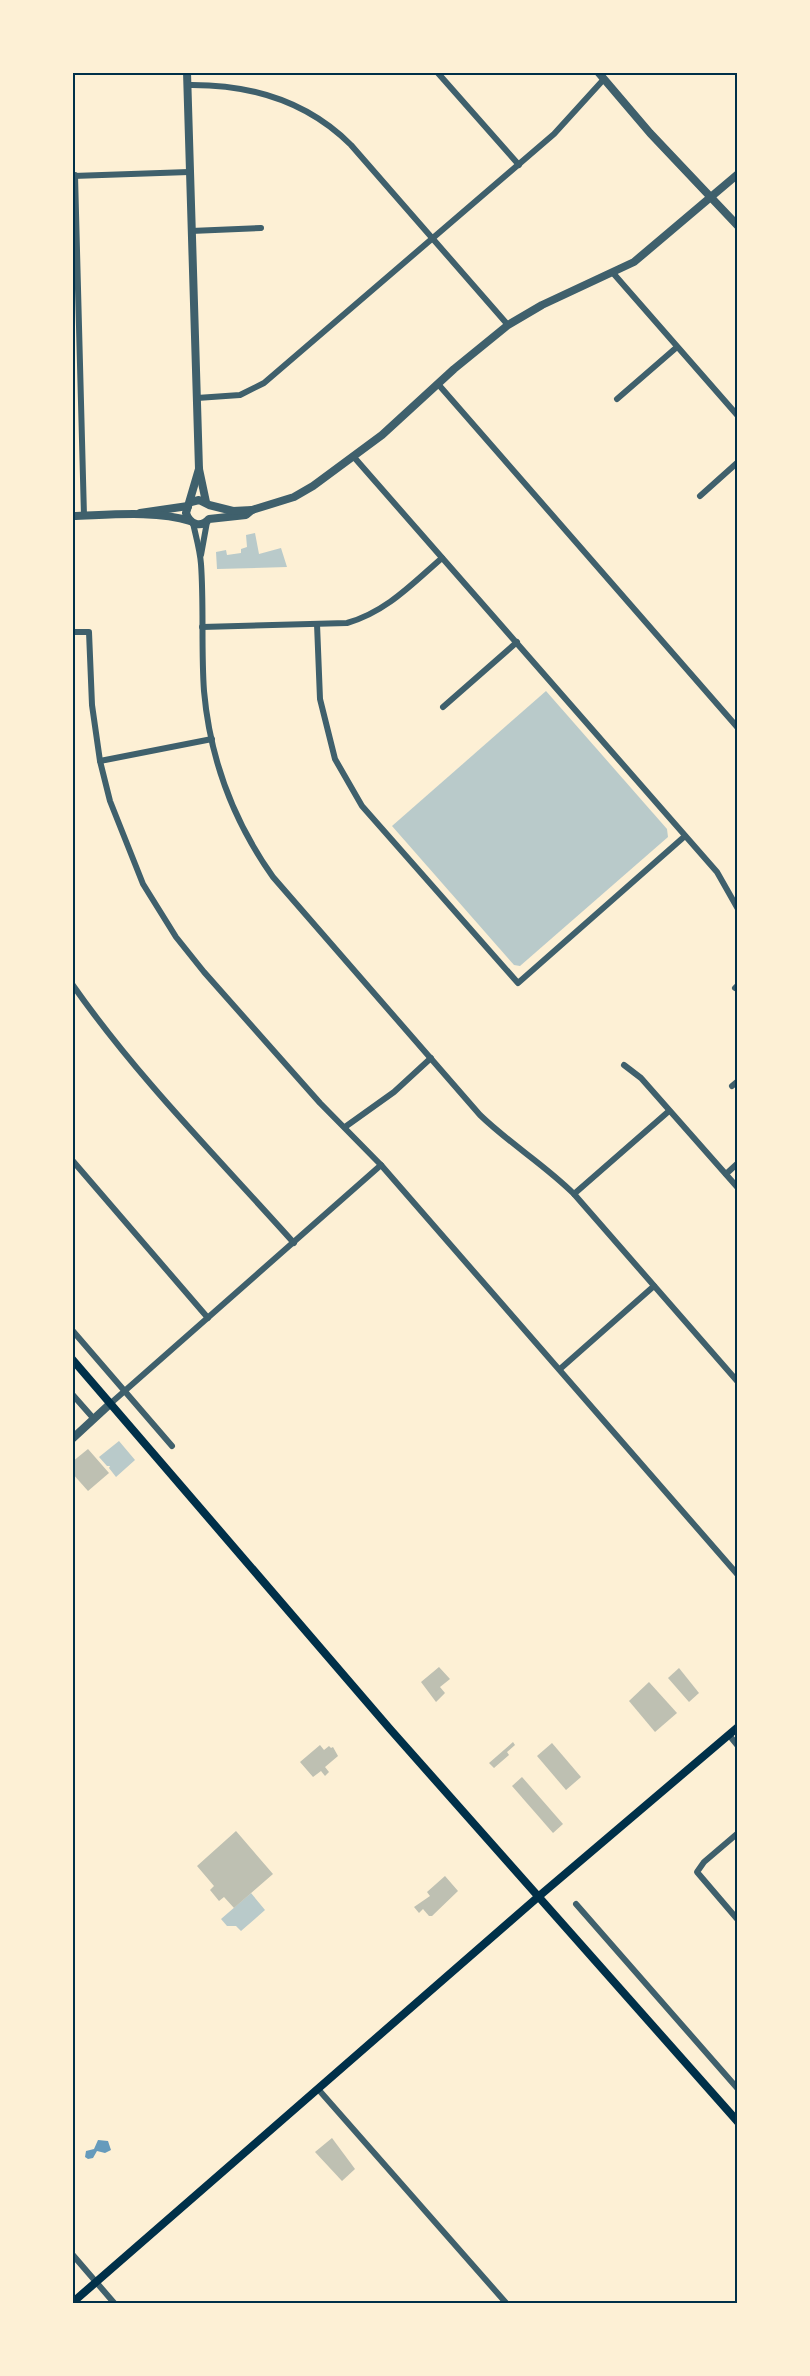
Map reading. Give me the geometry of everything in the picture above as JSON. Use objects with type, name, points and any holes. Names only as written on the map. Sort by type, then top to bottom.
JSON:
[{"type":"main road","points":[[72,1359],[369,1705],[738,2122]]},
{"type":"main road","points":[[72,2303],[538,1897],[738,1727]]},
{"type":"street","points":[[187,72],[190,231],[199,469],[211,513],[201,562],[204,691],[221,777],[234,811],[255,851],[273,877],[480,1115],[505,1139],[550,1172],[574,1194],[738,1382]]},
{"type":"street","points":[[437,72],[519,165]]},
{"type":"street","points":[[598,72],[662,147],[738,226]]},
{"type":"street","points":[[197,398],[232,396],[257,388],[519,165],[565,124],[604,79]]},
{"type":"street","points":[[187,86],[239,87],[291,103],[321,119],[351,145],[508,325]]},
{"type":"street","points":[[84,516],[75,288],[74,176],[189,172]]},
{"type":"street","points":[[137,514],[190,504],[199,500],[233,511],[252,510],[294,497],[313,486],[382,435],[508,325],[542,305],[613,273],[642,256],[738,174]]},
{"type":"street","points":[[190,231],[261,228]]},
{"type":"street","points":[[613,273],[738,416]]},
{"type":"street","points":[[617,399],[677,346]]},
{"type":"street","points":[[438,384],[738,728]]},
{"type":"street","points":[[72,402],[81,401]]},
{"type":"street","points":[[353,456],[717,872],[738,909]]},
{"type":"street","points":[[700,496],[738,462]]},
{"type":"street","points":[[199,469],[186,513],[192,522],[201,562]]},
{"type":"street","points":[[72,516],[137,514],[173,516],[201,525],[208,520],[246,515],[252,510]]},
{"type":"street","points":[[202,627],[346,623],[378,610],[397,598],[442,558]]},
{"type":"street","points":[[317,624],[320,699],[335,759],[362,806],[518,983],[685,836]]},
{"type":"street","points":[[72,632],[89,632],[92,705],[100,761],[110,801],[144,884],[176,937],[320,1103],[381,1165],[738,1575]]},
{"type":"street","points":[[443,707],[517,642]]},
{"type":"street","points":[[100,761],[212,739]]},
{"type":"street","points":[[72,984],[100,1024],[139,1070],[294,1243]]},
{"type":"street","points":[[345,1127],[394,1092],[431,1058]]},
{"type":"street","points":[[624,1065],[641,1078],[738,1188]]},
{"type":"street","points":[[732,1086],[738,1081]]},
{"type":"street","points":[[574,1194],[669,1111]]},
{"type":"street","points":[[72,1160],[208,1318]]},
{"type":"street","points":[[726,1174],[738,1163]]},
{"type":"street","points":[[72,1439],[381,1165]]},
{"type":"street","points":[[560,1369],[654,1286]]},
{"type":"street","points":[[72,1330],[172,1446]]},
{"type":"street","points":[[72,1394],[94,1419]]},
{"type":"street","points":[[729,1735],[738,1746]]},
{"type":"street","points":[[738,1833],[704,1862],[697,1872],[738,1920]]},
{"type":"street","points":[[576,1904],[738,2089]]},
{"type":"street","points":[[318,2089],[507,2304]]},
{"type":"street","points":[[72,2254],[115,2304]]},
{"type":"shaded area","points":[[255,533],[259,554],[281,548],[287,567],[217,569],[216,552],[226,550],[227,555],[241,553],[241,549],[247,547],[246,535]]},
{"type":"shaded area","points":[[546,691],[667,829],[668,837],[520,966],[514,965],[392,826]]},
{"type":"shaded area","points":[[119,1441],[135,1460],[116,1477],[109,1468],[110,1466],[107,1466],[99,1457]]},
{"type":"shaded area","points":[[251,1893],[265,1910],[241,1931],[236,1926],[227,1926],[221,1919]]},
{"type":"water","points":[[98,2140],[108,2141],[111,2150],[105,2153],[97,2151],[93,2158],[88,2159],[85,2157],[86,2151],[94,2149]]},
{"type":"building","points":[[88,1449],[109,1473],[88,1491],[72,1473],[72,1462]]},
{"type":"building","points":[[439,1667],[450,1679],[440,1687],[445,1693],[436,1702],[421,1682]]},
{"type":"building","points":[[679,1668],[699,1693],[689,1702],[668,1678]]},
{"type":"building","points":[[649,1682],[677,1713],[655,1732],[629,1701]]},
{"type":"building","points":[[513,1742],[515,1745],[507,1752],[509,1755],[494,1768],[489,1763]]},
{"type":"building","points":[[552,1743],[581,1777],[566,1790],[537,1756]]},
{"type":"building","points":[[320,1745],[324,1750],[329,1746],[333,1747],[338,1756],[325,1767],[329,1772],[325,1776],[321,1771],[313,1777],[300,1762]]},
{"type":"building","points":[[522,1777],[563,1824],[553,1833],[512,1786]]},
{"type":"building","points":[[236,1831],[273,1874],[234,1908],[224,1897],[219,1901],[210,1890],[214,1886],[197,1866]]},
{"type":"building","points":[[445,1876],[458,1891],[432,1916],[429,1916],[423,1909],[419,1913],[414,1907],[430,1896],[427,1892]]},
{"type":"building","points":[[332,2138],[355,2169],[342,2181],[315,2152]]}]
